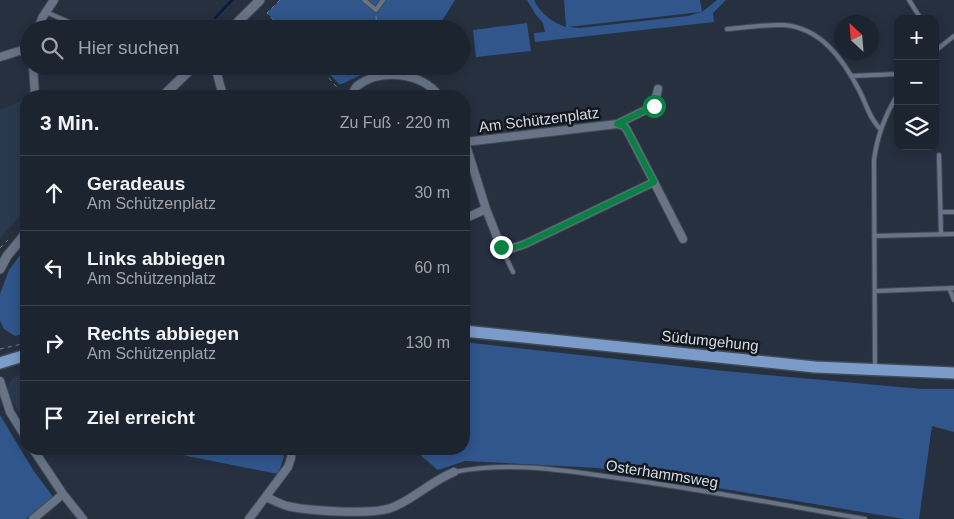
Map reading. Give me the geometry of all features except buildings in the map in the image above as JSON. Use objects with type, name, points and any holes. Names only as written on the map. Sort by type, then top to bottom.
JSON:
[{"type":"main road","name":"Südumgehung","points":[[470,332],[763,362],[875,370],[954,373]]},
{"type":"main road","points":[[0,363],[20,357]]},
{"type":"street","points":[[42,20],[54,0]]},
{"type":"street","points":[[240,20],[260,0]]},
{"type":"street","points":[[0,57],[20,51]]},
{"type":"street","points":[[34,75],[35,90]]},
{"type":"street","points":[[169,90],[185,75]]},
{"type":"street","points":[[217,75],[221,90]]},
{"type":"street","points":[[354,90],[356,87],[374,77],[382,75],[405,76],[420,81],[431,90]]},
{"type":"street","name":"Am Schützenplatz","points":[[470,140],[617,124],[654,106],[658,89]]},
{"type":"street","name":"Am Schützenplatz","points":[[617,124],[624,126],[627,130],[683,239]]},
{"type":"street","name":"Am Schützenplatz","points":[[470,160],[501,247]]},
{"type":"street","points":[[501,247],[510,249],[525,244],[654,182]]},
{"type":"street","points":[[470,216],[486,209]]},
{"type":"street","points":[[0,269],[7,256],[20,240]]},
{"type":"street","points":[[0,382],[10,412],[20,428]]},
{"type":"street","points":[[37,455],[63,494],[84,519]]},
{"type":"street","points":[[249,519],[288,467],[291,455]]},
{"type":"street","points":[[266,497],[286,506],[306,509],[341,512],[377,510],[390,508],[402,503],[441,477],[454,472]]},
{"type":"street","points":[[33,519],[63,494]]},
{"type":"lane","points":[[364,0],[376,10],[383,0]]},
{"type":"lane","points":[[909,0],[918,15]]},
{"type":"lane","points":[[46,12],[64,20]]},
{"type":"lane","points":[[727,29],[784,25],[812,33],[835,52],[866,104],[871,120],[880,129]]},
{"type":"lane","points":[[939,47],[954,36]]},
{"type":"lane","points":[[851,76],[894,74]]},
{"type":"lane","points":[[875,370],[874,160],[880,129],[894,102]]},
{"type":"lane","points":[[939,155],[941,234]]},
{"type":"lane","points":[[941,212],[954,212]]},
{"type":"lane","points":[[874,236],[954,234]]},
{"type":"lane","points":[[501,247],[513,272]]},
{"type":"lane","points":[[876,291],[952,289],[954,300]]},
{"type":"lane","name":"Osterhammsweg","points":[[454,472],[474,468],[543,468],[648,482],[865,519]]},
{"type":"path","points":[[274,20],[267,12],[280,0]]},
{"type":"path","points":[[376,10],[377,20]]},
{"type":"path","points":[[326,75],[340,90]]},
{"type":"path","points":[[0,349],[20,344]]},
{"type":"shaded area","points":[[280,0],[455,0],[443,20],[274,20],[267,13]]},
{"type":"shaded area","points":[[527,0],[534,0],[547,17],[566,27],[564,0],[700,0],[702,12],[717,0],[726,0],[713,13],[714,22],[535,42],[534,33],[545,32],[543,23]],"holes":[[[701,12],[688,16],[580,28],[568,27]]]},
{"type":"shaded area","points":[[527,23],[531,51],[476,57],[473,30]]},
{"type":"shaded area","points":[[330,75],[361,75],[342,84],[339,84]]},
{"type":"shaded area","points":[[20,102],[20,216],[0,238],[0,110]]},
{"type":"shaded area","points":[[20,255],[20,335],[15,336],[4,329],[0,321],[0,294],[9,270]]},
{"type":"shaded area","points":[[470,343],[724,371],[921,389],[954,389],[954,432],[932,426],[919,519],[904,519],[598,468],[465,461],[438,470],[420,455],[470,455]]},
{"type":"shaded area","points":[[20,374],[20,414],[8,391],[9,384],[14,377]]},
{"type":"shaded area","points":[[0,415],[20,448],[20,455],[24,455],[54,498],[26,519],[0,519]]},
{"type":"shaded area","points":[[182,455],[284,455],[278,474]]},
{"type":"waterway","points":[[215,18],[232,0]]},
{"type":"route","points":[[501,247],[510,249],[525,244],[654,182],[627,130],[624,126],[617,124],[654,106]]}]
